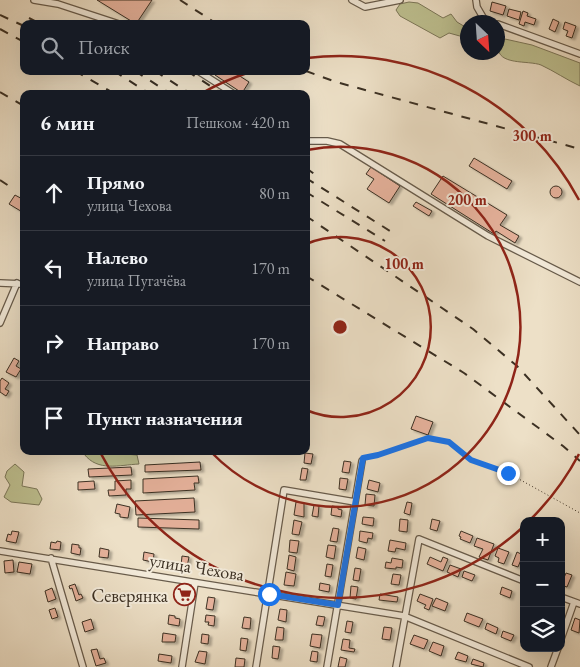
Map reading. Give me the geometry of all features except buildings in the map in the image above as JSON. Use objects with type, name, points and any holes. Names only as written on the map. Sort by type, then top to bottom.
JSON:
[{"type":"street","points":[[34,0],[58,4],[107,20]]},
{"type":"street","points":[[352,0],[365,7],[400,0]]},
{"type":"street","points":[[476,0],[481,15]]},
{"type":"street","points":[[505,27],[580,54]]},
{"type":"street","points":[[204,75],[228,90]]},
{"type":"street","points":[[310,141],[327,140],[340,144],[488,236],[580,282]]},
{"type":"street","points":[[0,283],[20,284]]},
{"type":"street","points":[[0,323],[16,283]]},
{"type":"street","points":[[327,667],[362,462]]},
{"type":"street","points":[[256,667],[284,490],[355,502]]},
{"type":"street","points":[[396,667],[419,539],[520,579]]},
{"type":"street","name":"улица Чехова","points":[[0,551],[404,616],[530,667]]},
{"type":"street","points":[[51,558],[83,667]]},
{"type":"street","points":[[182,667],[195,583]]},
{"type":"street","points":[[565,598],[577,603],[565,630]]},
{"type":"street","points":[[551,667],[557,652]]},
{"type":"path","points":[[362,462],[363,458],[378,455],[428,438],[449,442],[471,460],[508,473],[580,513]]},
{"type":"green space","points":[[418,3],[443,18],[451,14],[460,24],[460,36],[449,33],[440,38],[400,16],[396,10],[400,4]]},
{"type":"green space","points":[[505,39],[532,45],[580,63],[580,86],[541,65],[505,58]]},
{"type":"green space","points":[[85,455],[137,455],[139,464],[109,466],[90,460]]},
{"type":"green space","points":[[15,464],[24,472],[22,486],[37,489],[42,499],[39,505],[11,502],[4,497],[10,485],[5,477],[7,471]]},
{"type":"railway","points":[[180,0],[211,20]]},
{"type":"railway","points":[[0,15],[20,24]]},
{"type":"railway","points":[[29,18],[33,20]]},
{"type":"railway","points":[[0,29],[20,40]]},
{"type":"railway","points":[[310,72],[336,82],[580,149]]},
{"type":"railway","points":[[82,75],[108,90]]},
{"type":"railway","points":[[120,75],[144,90]]},
{"type":"railway","points":[[141,75],[165,90]]},
{"type":"railway","points":[[161,75],[185,90]]},
{"type":"railway","points":[[193,75],[217,90]]},
{"type":"railway","points":[[0,92],[20,104]]},
{"type":"railway","points":[[310,171],[317,176]]},
{"type":"railway","points":[[0,180],[12,188]]},
{"type":"railway","points":[[310,181],[390,231]]},
{"type":"railway","points":[[310,194],[385,241]]},
{"type":"railway","points":[[310,219],[473,329],[517,366],[580,435]]},
{"type":"railway","points":[[310,278],[464,373],[563,446],[580,461]]},
{"type":"place","name":"Северянка","points":[[184,595]]},
{"type":"route","points":[[269,594],[338,605],[363,458],[378,455],[428,438],[449,442],[471,460],[508,473]]}]
